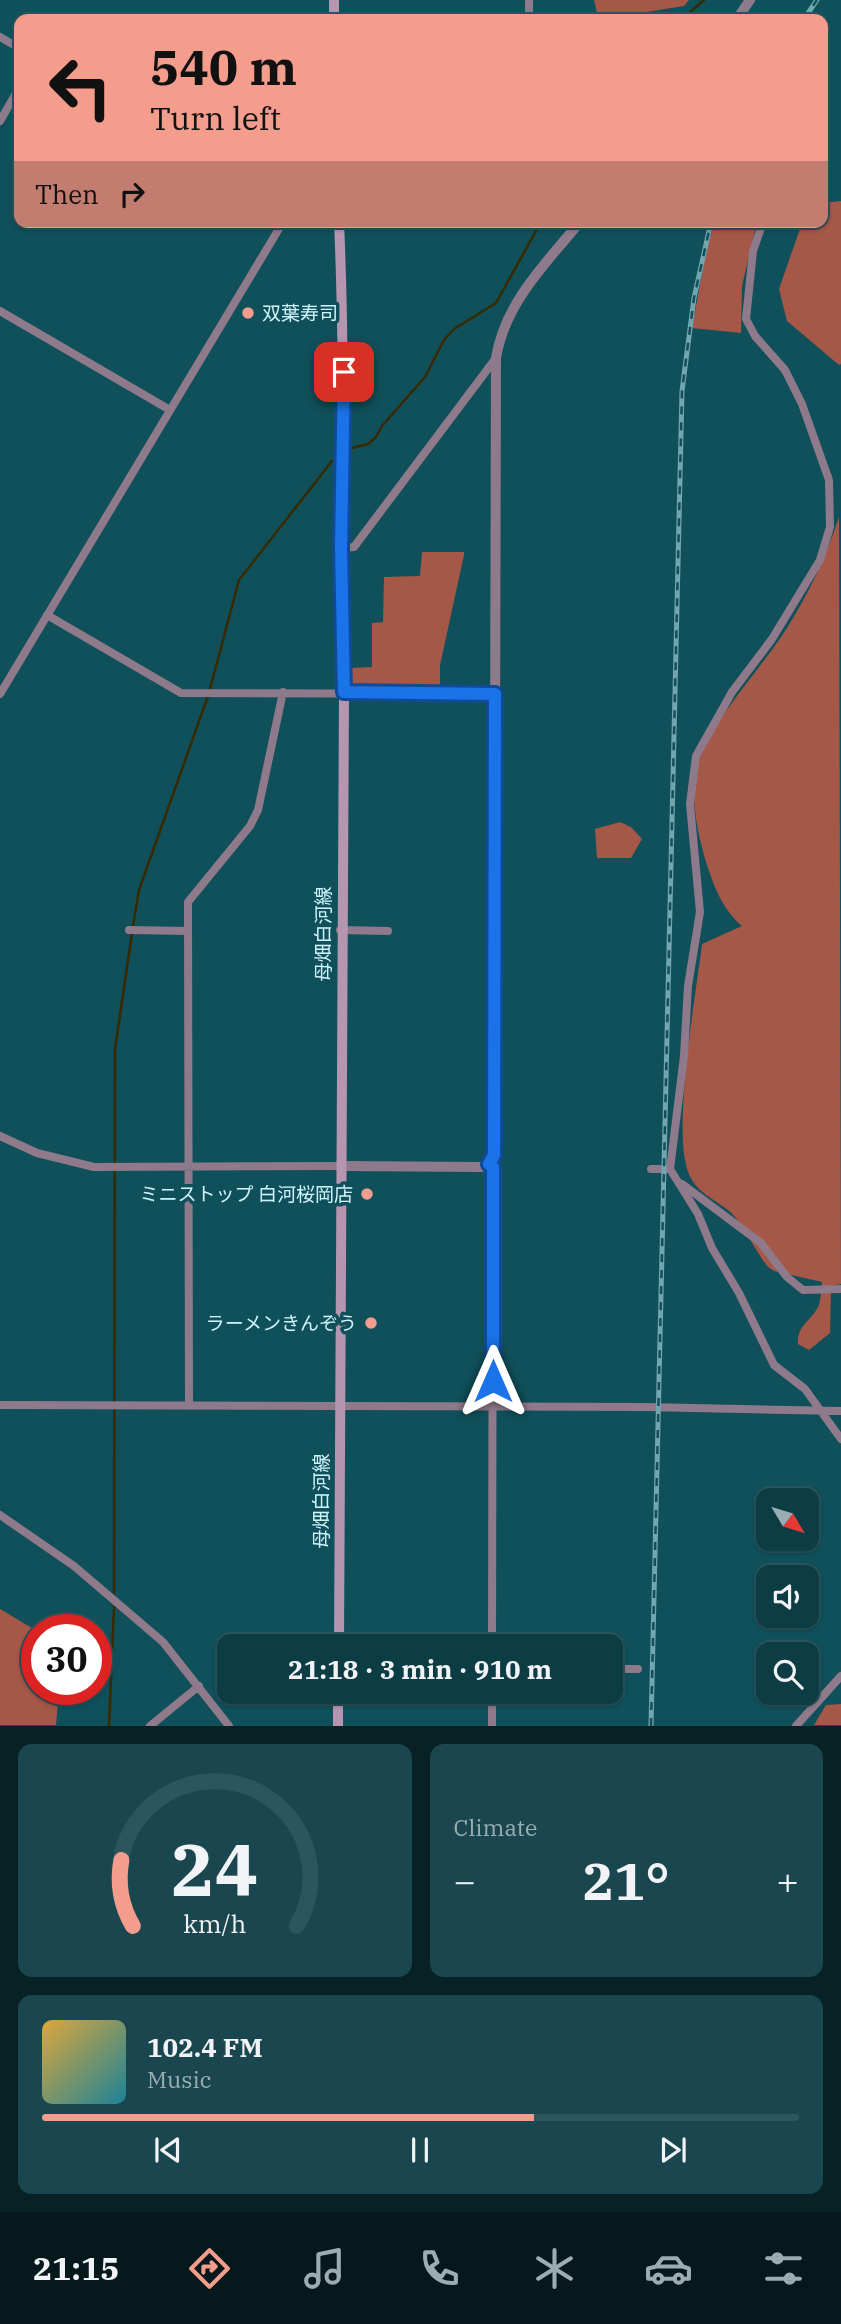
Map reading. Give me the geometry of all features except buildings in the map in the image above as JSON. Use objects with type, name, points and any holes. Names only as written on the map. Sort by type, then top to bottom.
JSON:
[{"type":"main road","name":"母畑白河線","points":[[338,1634],[340,930],[344,692],[341,548],[345,347],[339,228]]},
{"type":"main road","points":[[338,1704],[338,1726]]},
{"type":"street","points":[[0,121],[14,97]]},
{"type":"street","points":[[0,694],[279,228]]},
{"type":"street","points":[[0,1136],[37,1153],[94,1167],[481,1167],[489,1164],[494,1155],[496,358],[499,337],[510,312],[575,228]]},
{"type":"street","points":[[761,228],[753,251],[746,319],[755,336],[785,370],[802,404],[829,480],[830,527],[820,560],[772,639],[732,692],[696,756],[690,804],[700,912],[688,986],[684,1056],[670,1170],[679,1182],[774,1365],[805,1389],[841,1439]]},
{"type":"street","points":[[0,311],[170,410]]},
{"type":"street","points":[[341,548],[354,547],[496,358]]},
{"type":"street","points":[[47,615],[181,693],[495,694]]},
{"type":"street","points":[[189,1405],[190,898],[250,826],[258,810],[283,692]]},
{"type":"street","points":[[130,930],[188,931]]},
{"type":"street","points":[[340,930],[388,931]]},
{"type":"street","points":[[489,1164],[493,1167],[492,1634]]},
{"type":"street","points":[[651,1169],[670,1170]]},
{"type":"street","points":[[679,1182],[761,1243],[787,1277],[803,1290],[841,1289]]},
{"type":"street","points":[[0,1405],[493,1407],[841,1412]]},
{"type":"street","points":[[0,1515],[74,1566],[163,1642],[229,1726]]},
{"type":"street","points":[[623,1669],[638,1669]]},
{"type":"street","points":[[796,1726],[841,1676]]},
{"type":"street","points":[[150,1726],[199,1686]]},
{"type":"street","points":[[492,1704],[492,1726]]},
{"type":"shaded area","points":[[594,0],[689,0],[684,6],[634,14],[597,13]]},
{"type":"shaded area","points":[[841,201],[839,365],[787,321],[779,289],[800,228],[828,228],[828,202]]},
{"type":"shaded area","points":[[713,228],[755,230],[742,286],[741,333],[692,328],[707,246]]},
{"type":"shaded area","points":[[839,517],[841,1284],[831,1286],[830,1333],[809,1350],[798,1344],[798,1337],[802,1327],[819,1305],[822,1282],[774,1271],[768,1267],[733,1215],[696,1186],[689,1174],[684,1155],[686,1063],[702,944],[742,926],[724,905],[709,871],[697,826],[694,785],[698,762],[706,744],[727,709],[776,645],[795,615],[823,560]]},
{"type":"shaded area","points":[[422,552],[464,552],[440,665],[440,691],[349,690],[350,668],[372,667],[372,623],[383,622],[384,577],[420,576]]},
{"type":"shaded area","points":[[620,822],[631,827],[642,839],[631,858],[597,858],[595,829]]},
{"type":"shaded area","points":[[0,1609],[21,1621],[21,1705],[58,1705],[56,1725],[0,1725]]},
{"type":"shaded area","points":[[841,1704],[841,1725],[814,1725],[826,1705]]},
{"type":"waterway","points":[[688,14],[704,0]]},
{"type":"waterway","points":[[348,449],[368,444],[376,437],[382,426],[425,377],[444,340],[454,329],[496,303],[538,228]]},
{"type":"waterway","points":[[210,689],[239,580],[332,461]]},
{"type":"waterway","points":[[133,926],[139,890],[208,696]]},
{"type":"waterway","points":[[114,1593],[115,1049],[132,933]]},
{"type":"waterway","points":[[109,1726],[114,1607]]},
{"type":"railway","points":[[807,14],[817,0]]},
{"type":"railway","points":[[651,1726],[682,391],[694,298],[710,228]]},
{"type":"place","name":"双葉寿司","points":[[248,313]]},
{"type":"place","name":"ミニストップ 白河桜岡店","points":[[367,1194]]},
{"type":"place","name":"ラーメンきんぞう","points":[[371,1323]]},
{"type":"route","points":[[344,372],[341,548],[344,692],[495,694],[494,1155],[489,1164],[493,1167],[493,1381]]}]
